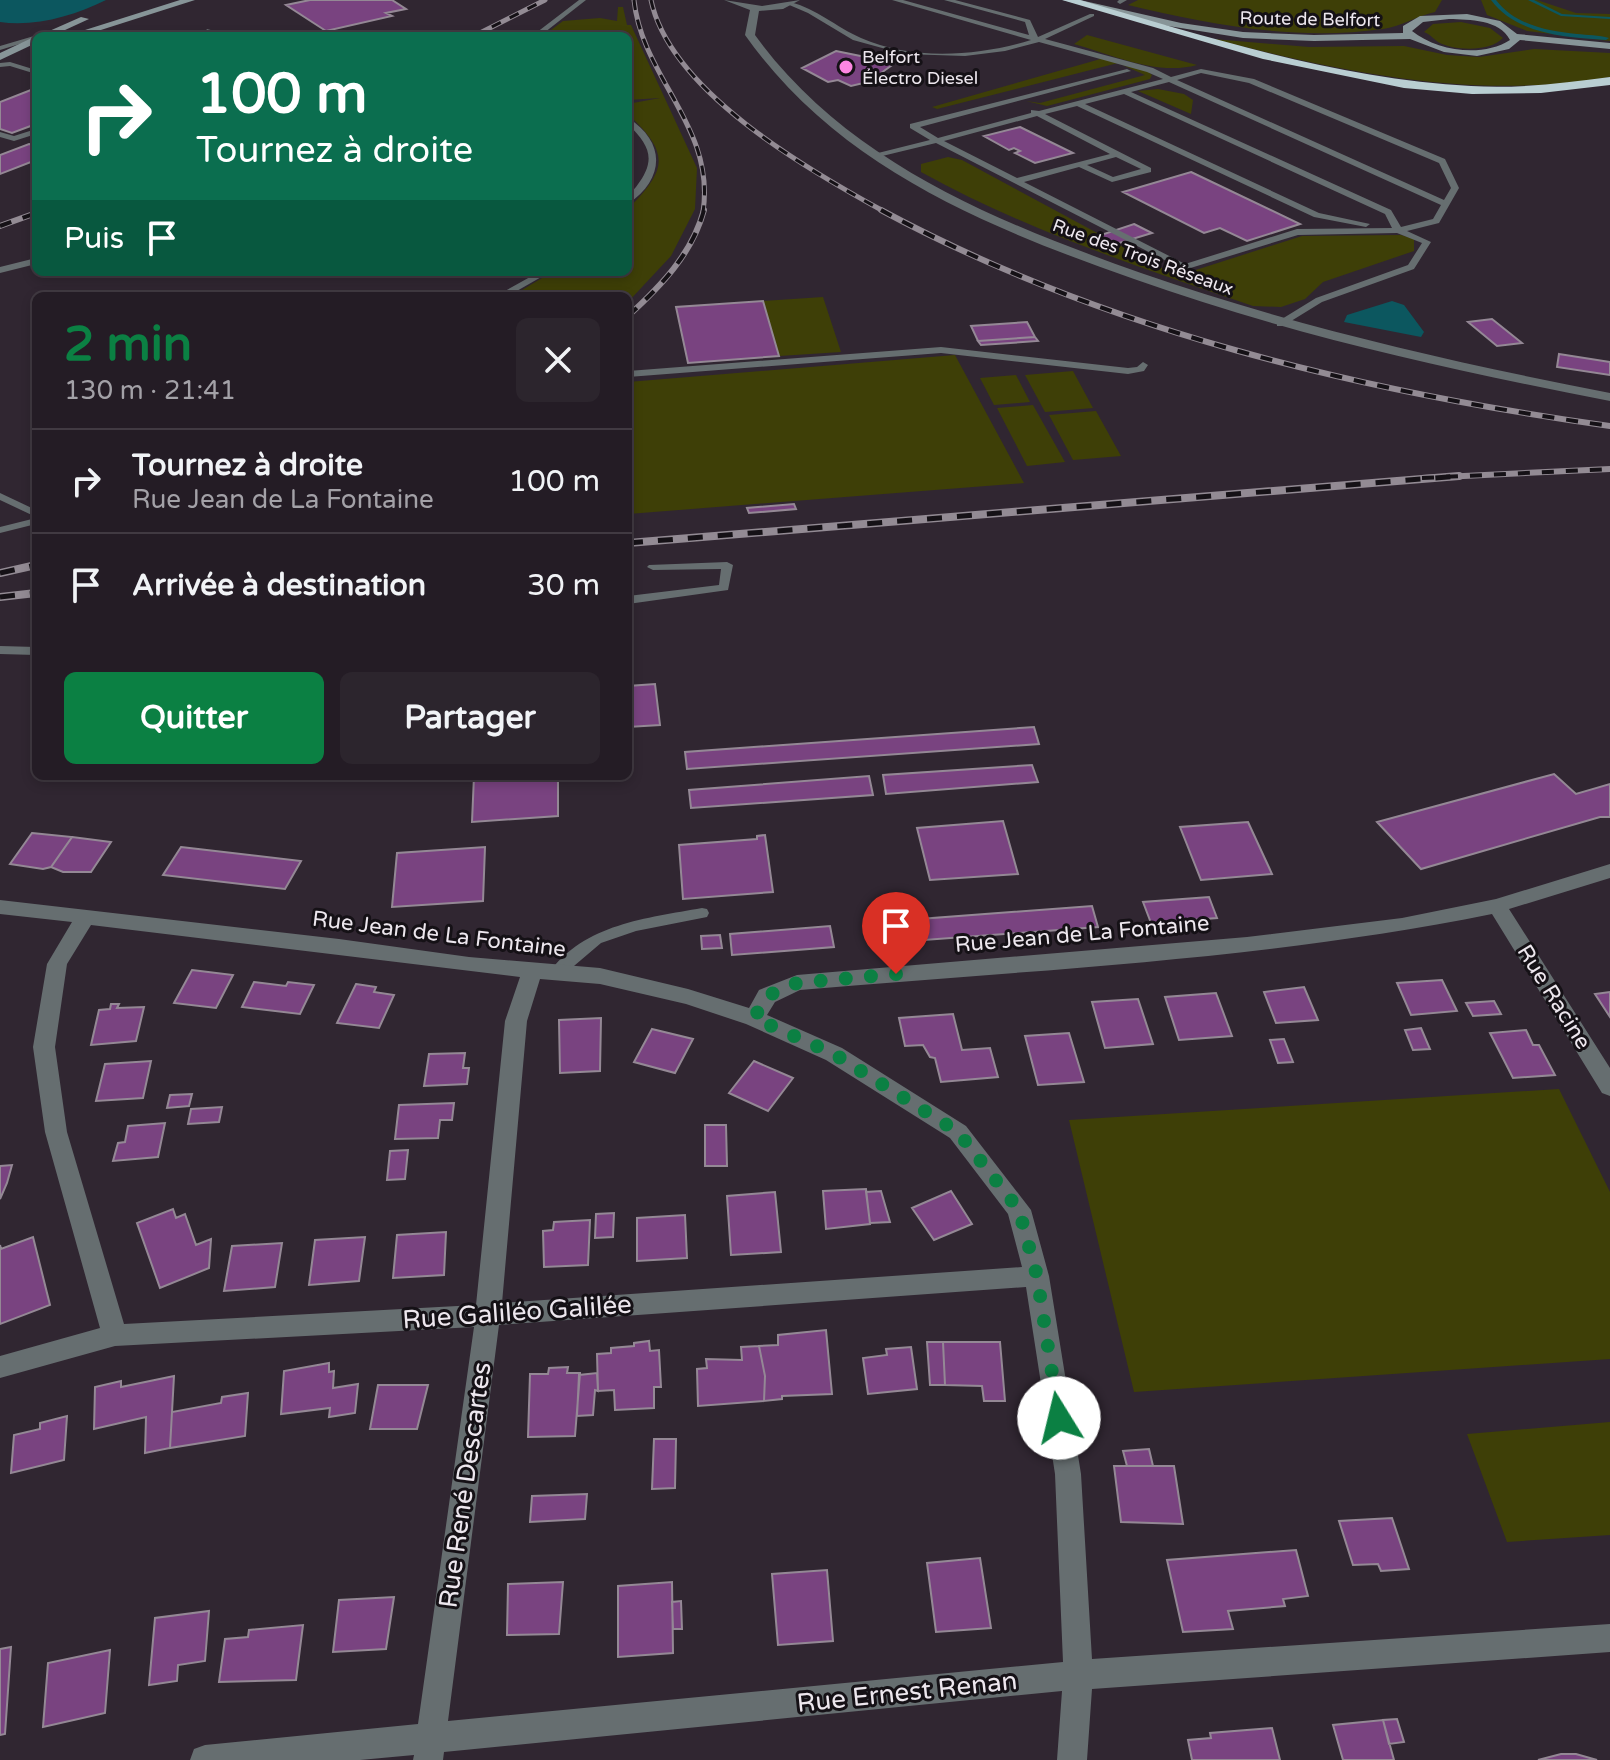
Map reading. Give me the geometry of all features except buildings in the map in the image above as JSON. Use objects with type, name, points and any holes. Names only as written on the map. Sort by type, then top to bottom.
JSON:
[{"type":"highway","points":[[1068,0],[1276,58],[1399,82],[1456,88],[1529,90],[1610,81]]},
{"type":"main road","points":[[84,32],[190,0]]},
{"type":"main road","name":"Route de Belfort","points":[[1068,0],[1195,28],[1244,35],[1307,39],[1410,36]]},
{"type":"main road","points":[[1461,16],[1462,0]]},
{"type":"main road","points":[[50,32],[91,16]]},
{"type":"main road","points":[[1516,37],[1509,46],[1478,52],[1437,48],[1410,36],[1407,28],[1413,21],[1429,17],[1461,16],[1498,24],[1516,37],[1610,46]]},
{"type":"main road","points":[[0,61],[32,41]]},
{"type":"main road","points":[[0,61],[32,49]]},
{"type":"street","points":[[729,0],[755,8],[792,2]]},
{"type":"street","name":"Rue des Trois Réseaux","points":[[755,8],[750,35],[782,78],[819,113],[877,156],[959,204],[1046,243],[1280,324],[1447,366],[1610,397]]},
{"type":"street","name":"Rue Jean de La Fontaine","points":[[0,907],[544,973],[600,976],[688,997],[754,1018],[767,996],[797,983],[1247,944],[1402,925],[1497,906],[1610,871]]},
{"type":"street","name":"Rue Racine","points":[[1497,906],[1610,1087]]},
{"type":"street","points":[[85,917],[57,964],[44,1047],[56,1132],[115,1335]]},
{"type":"street","name":"Rue René Descartes","points":[[430,1749],[488,1315],[516,1021],[544,973]]},
{"type":"street","points":[[754,1018],[834,1054],[958,1132],[1019,1210],[1037,1276],[1068,1474],[1078,1675],[1072,1760]]},
{"type":"street","name":"Rue Galiléo Galilée","points":[[0,1367],[115,1335],[488,1315],[1037,1276]]},
{"type":"street","name":"Rue Ernest Renan","points":[[205,1760],[430,1749],[1078,1675],[1610,1638]]},
{"type":"lane","points":[[541,32],[583,0]]},
{"type":"lane","points":[[895,0],[1150,70],[1446,204]]},
{"type":"lane","points":[[947,0],[1028,21],[1037,37]]},
{"type":"lane","points":[[792,2],[809,8],[863,42],[897,50],[959,54],[995,51],[1092,15]]},
{"type":"lane","points":[[207,31],[211,32]]},
{"type":"lane","points":[[0,48],[32,38]]},
{"type":"lane","points":[[0,61],[32,71]]},
{"type":"lane","points":[[877,156],[936,140],[1035,113],[1201,71],[1251,81],[1442,161],[1455,188],[1436,221],[1398,230],[1297,232],[1184,267],[936,140],[913,126],[1127,71]]},
{"type":"lane","points":[[1124,91],[1388,212],[1398,230]]},
{"type":"lane","points":[[1008,100],[1148,170],[1112,180],[1079,164]]},
{"type":"lane","points":[[1077,103],[1317,215],[1398,230],[1427,242],[1411,267],[1319,300],[1280,324]]},
{"type":"lane","points":[[632,124],[650,144],[654,160],[652,175],[632,197]]},
{"type":"lane","points":[[0,134],[14,139],[32,132]]},
{"type":"lane","points":[[1017,181],[1118,154]]},
{"type":"lane","points":[[0,270],[32,262]]},
{"type":"lane","points":[[508,292],[538,276]]},
{"type":"lane","points":[[632,374],[941,350],[1070,363],[1098,369],[1128,371],[1141,369],[1143,365]]},
{"type":"lane","points":[[0,496],[32,512]]},
{"type":"lane","points":[[0,530],[32,522]]},
{"type":"lane","points":[[632,600],[724,588],[727,565],[653,567]]},
{"type":"lane","points":[[0,650],[32,651]]},
{"type":"lane","points":[[544,973],[596,939],[634,926],[702,913]]},
{"type":"shaded area","points":[[1138,0],[1442,0],[1435,12],[1389,28],[1318,33],[1223,25],[1128,5]]},
{"type":"shaded area","points":[[1481,0],[1537,0],[1576,13],[1610,14],[1610,41],[1527,31],[1487,15]]},
{"type":"shaded area","points":[[618,7],[623,7],[627,25],[631,25],[697,168],[695,209],[671,256],[632,298],[632,292],[519,292],[545,276],[632,276],[632,205],[650,184],[659,162],[652,142],[632,118],[632,107],[633,103],[660,98],[632,100],[632,32],[548,32],[563,21],[600,18],[617,21]]},
{"type":"shaded area","points":[[1461,22],[1490,28],[1503,38],[1490,46],[1462,48],[1445,45],[1424,32],[1433,24]]},
{"type":"shaded area","points":[[1087,35],[1197,65],[1182,68],[1151,66],[1074,44]]},
{"type":"shaded area","points":[[1213,39],[1309,47],[1404,46],[1447,55],[1479,57],[1534,49],[1610,53],[1610,77],[1560,84],[1460,84],[1361,72]]},
{"type":"shaded area","points":[[1104,58],[1146,70],[1152,75],[1150,79],[1047,106],[1026,101],[1040,103],[1145,75],[1118,63],[937,109],[932,107]]},
{"type":"shaded area","points":[[1158,89],[1184,94],[1193,100],[1191,114],[1138,91]]},
{"type":"shaded area","points":[[948,157],[962,160],[1177,276],[1302,236],[1401,235],[1414,239],[1414,251],[1323,282],[1305,299],[1281,307],[1253,306],[1042,230],[921,172],[921,164]]},
{"type":"shaded area","points":[[823,297],[841,352],[779,356],[763,301]]},
{"type":"shaded area","points":[[955,355],[1024,483],[632,514],[632,382]]},
{"type":"shaded area","points":[[1073,371],[1093,408],[1045,412],[1025,375]]},
{"type":"shaded area","points":[[1016,375],[1030,402],[994,405],[980,378]]},
{"type":"shaded area","points":[[1033,405],[1065,462],[1027,466],[997,408]]},
{"type":"shaded area","points":[[1096,411],[1121,456],[1073,460],[1049,415]]},
{"type":"shaded area","points":[[1559,1089],[1610,1192],[1610,1359],[1134,1392],[1069,1120]]},
{"type":"shaded area","points":[[1610,1422],[1610,1535],[1507,1542],[1467,1434]]},
{"type":"water","points":[[0,0],[106,0],[54,19],[13,23],[0,22]]},
{"type":"water","points":[[1392,301],[1404,305],[1424,332],[1421,337],[1344,322],[1347,315]]},
{"type":"waterway","points":[[1493,0],[1513,19],[1527,25],[1560,33],[1606,38]]},
{"type":"waterway","points":[[1530,0],[1561,15],[1610,18]]},
{"type":"railway","points":[[482,32],[545,0]]},
{"type":"railway","points":[[634,0],[650,54],[689,128],[699,154],[704,182],[703,212]]},
{"type":"railway","points":[[651,0],[663,34],[685,66],[713,96],[782,150],[885,212]]},
{"type":"railway","points":[[632,312],[674,268],[692,241],[704,210]]},
{"type":"railway","points":[[881,210],[885,212]]},
{"type":"railway","points":[[885,212],[967,253],[1055,290],[1236,350],[1422,394],[1610,426]]},
{"type":"railway","points":[[0,226],[32,214]]},
{"type":"railway","points":[[1452,477],[1610,469]]},
{"type":"railway","points":[[1452,477],[1459,476]]},
{"type":"railway","points":[[632,543],[1452,477]]},
{"type":"railway","points":[[1422,478],[1452,477]]},
{"type":"railway","points":[[0,573],[32,566]]},
{"type":"railway","points":[[0,597],[32,593]]},
{"type":"place","name":"Belfort Électro Diesel","points":[[846,67]]},
{"type":"route","points":[[896,974],[797,983],[767,996],[754,1018],[834,1054],[958,1132],[1019,1210],[1037,1276],[1059,1418]]}]
